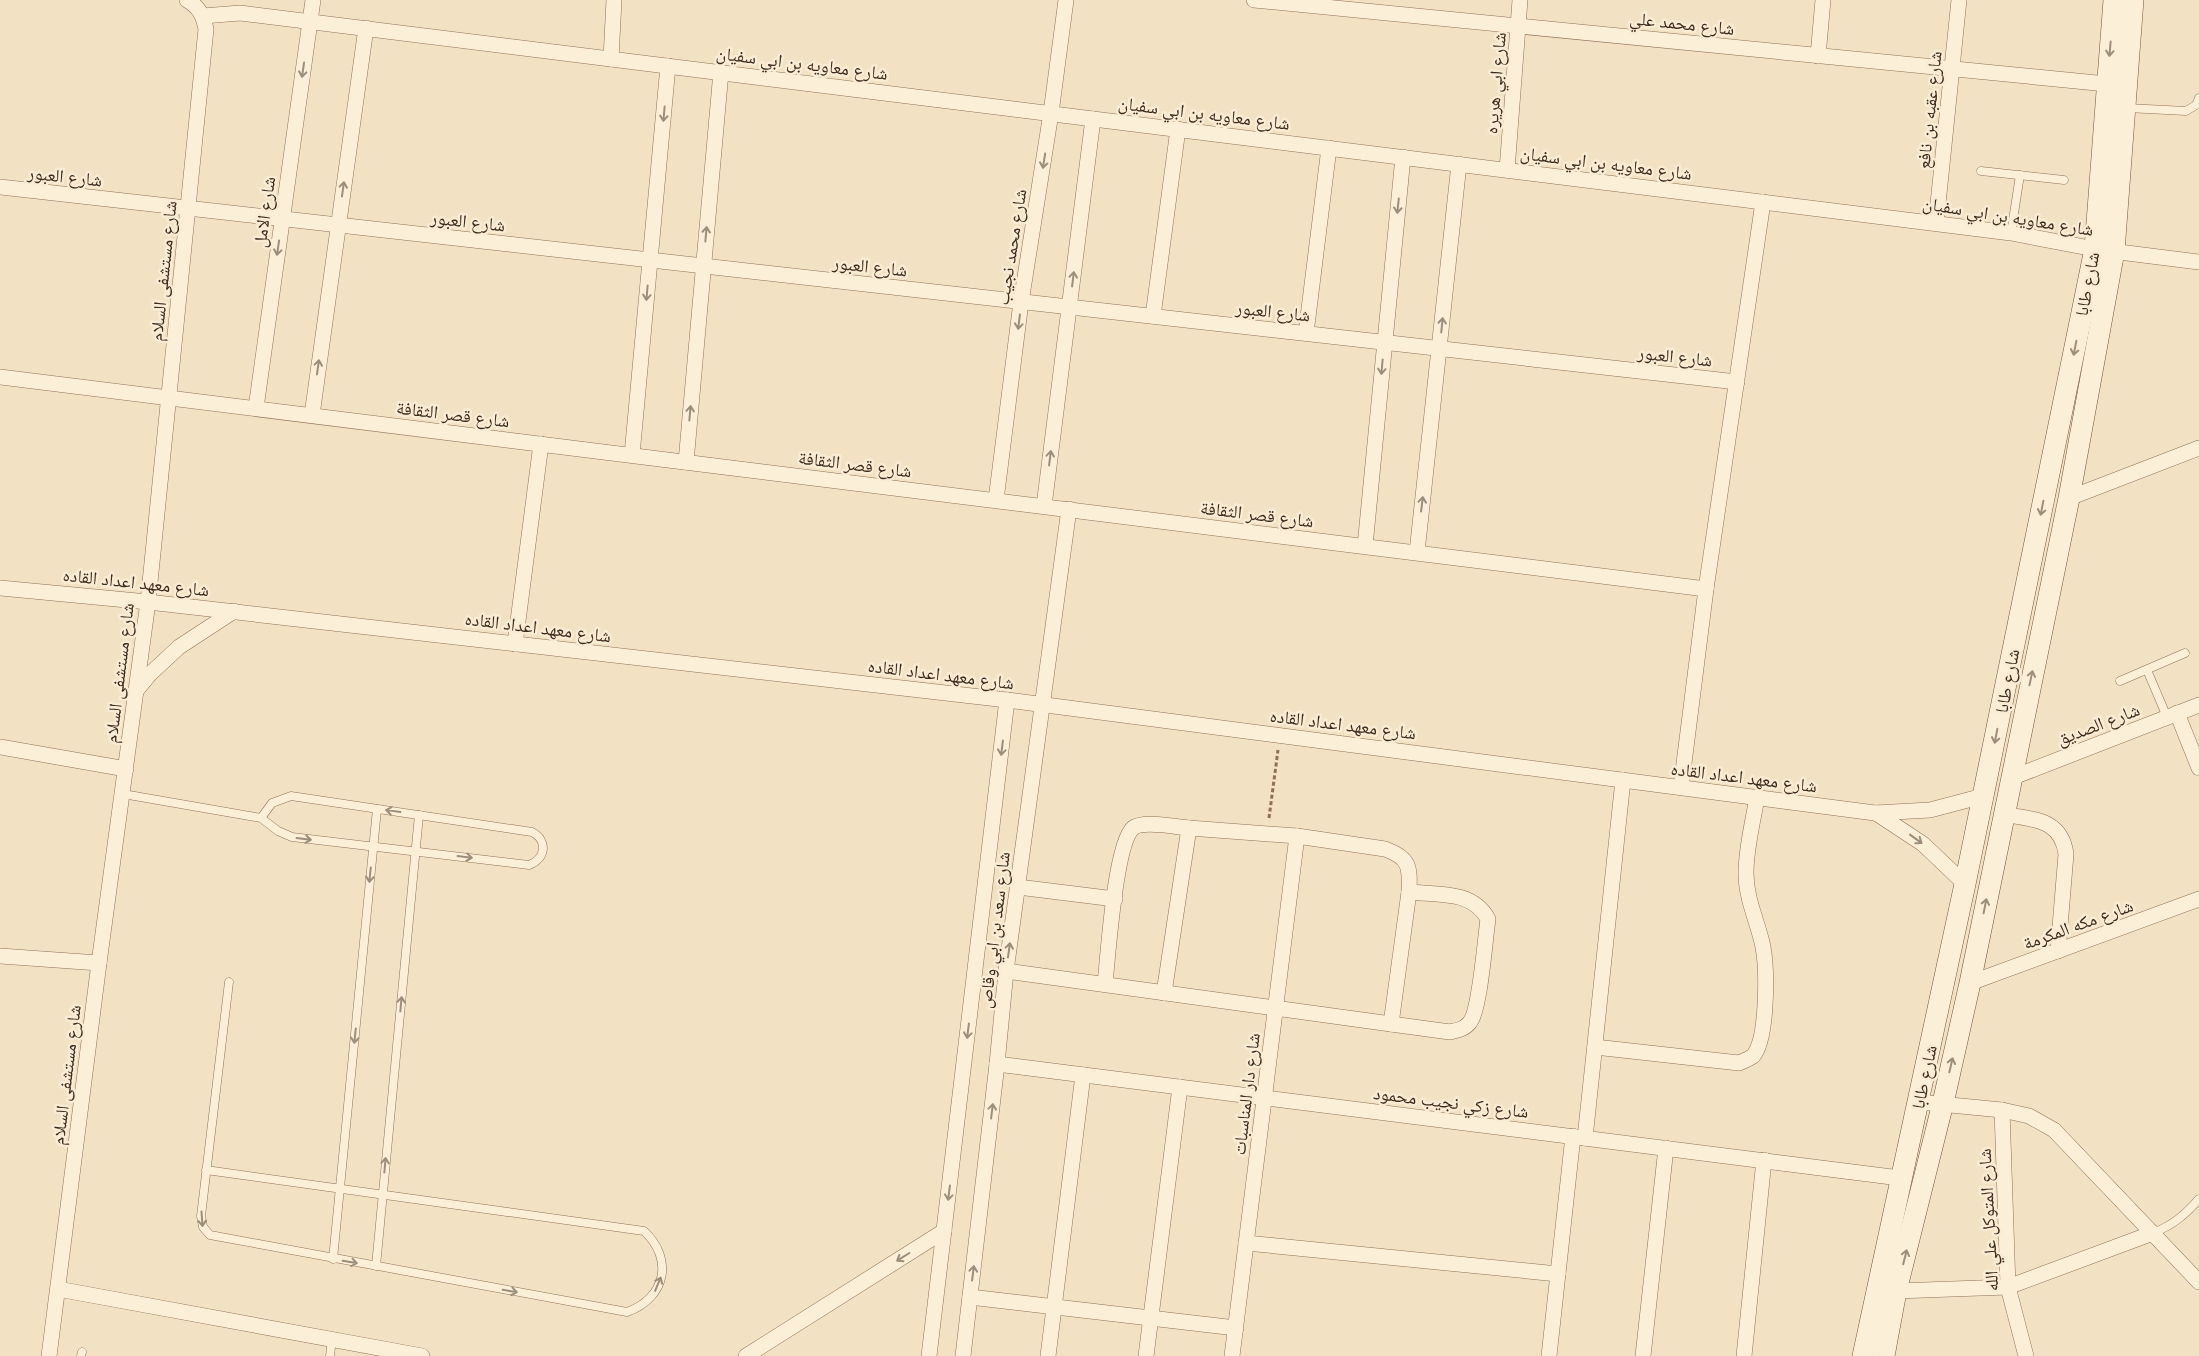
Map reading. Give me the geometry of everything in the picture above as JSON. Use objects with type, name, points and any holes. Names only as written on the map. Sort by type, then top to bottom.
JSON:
[{"type":"street","points":[[187,0],[197,6],[203,16]]},
{"type":"street","name":"شارع الامل","points":[[256,408],[313,0]]},
{"type":"street","points":[[611,59],[614,0]]},
{"type":"street","name":"شارع محمد نجيب","points":[[996,500],[1021,302],[1051,113],[1066,0]]},
{"type":"street","name":"شارع محمد علي","points":[[1254,0],[2107,84]]},
{"type":"street","name":"شارع ابي هريره","points":[[1507,170],[1520,0]]},
{"type":"street","points":[[1818,56],[1823,0]]},
{"type":"street","name":"شارع عقبه بن نافع","points":[[1936,223],[1959,0]]},
{"type":"street","name":"شارع طابا","points":[[1863,1356],[1900,1178],[1919,1102],[1983,796],[2104,250],[2107,84],[2114,0]]},
{"type":"street","name":"شارع طابا","points":[[1884,1356],[1896,1291],[1943,1103],[1970,983],[2010,778],[2069,498],[2125,108],[2133,0]]},
{"type":"street","name":"شارع معاويه بن ابي سفيان","points":[[203,16],[240,13],[310,21],[2011,232],[2104,250],[2199,262]]},
{"type":"street","name":"شارع مستشفى السلام","points":[[49,1356],[99,963],[148,602],[206,29],[203,16]]},
{"type":"street","points":[[312,415],[366,28]]},
{"type":"street","points":[[632,455],[668,66]]},
{"type":"street","points":[[686,462],[721,72]]},
{"type":"street","points":[[1044,506],[1094,119]]},
{"type":"street","points":[[1153,316],[1178,129]]},
{"type":"street","points":[[1306,334],[1329,148]]},
{"type":"street","points":[[1365,546],[1403,157]]},
{"type":"street","points":[[1417,552],[1459,164]]},
{"type":"street","name":"شارع العبور","points":[[0,187],[1736,382]]},
{"type":"street","points":[[1681,787],[1706,588],[1763,202]]},
{"type":"street","name":"شارع قصر الثقافة","points":[[0,377],[1706,588]]},
{"type":"street","points":[[515,644],[541,444]]},
{"type":"street","points":[[2069,498],[2199,448]]},
{"type":"street","name":"شارع سعد بن ابي وقاص","points":[[963,1356],[998,1064],[1006,971],[1069,509]]},
{"type":"street","name":"شارع معهد اعداد القاده","points":[[0,588],[148,602],[1007,700],[1875,813],[1930,810],[1983,796]]},
{"type":"street","points":[[135,692],[150,674],[179,648],[234,612]]},
{"type":"street","name":"شارع سعد بن ابي وقاص","points":[[928,1356],[1007,700]]},
{"type":"street","name":"شارع الصديق","points":[[2010,778],[2199,705]]},
{"type":"street","points":[[2172,715],[2199,768]]},
{"type":"street","points":[[0,748],[126,769]]},
{"type":"street","points":[[1549,1356],[1558,1274],[1595,1047],[1623,780]]},
{"type":"street","points":[[1595,1047],[1739,1063],[1752,1057],[1762,1040],[1765,1004],[1763,948],[1748,898],[1746,872],[1756,797]]},
{"type":"street","name":"شارع معهد اعداد القاده","points":[[1875,813],[1923,844],[1965,884]]},
{"type":"street","points":[[2003,814],[2047,822],[2064,840],[2066,854],[2058,951]]},
{"type":"street","points":[[1105,984],[1123,846],[1127,836],[1134,828],[1142,824],[1297,836],[1385,849],[1398,853],[1407,863],[1410,871],[1409,892],[1391,1024]]},
{"type":"street","points":[[1164,993],[1189,828]]},
{"type":"street","name":"شارع دار المناسبات","points":[[1232,1356],[1297,836]]},
{"type":"street","points":[[1018,887],[1115,899]]},
{"type":"street","points":[[1006,971],[1450,1032],[1466,1026],[1475,1012],[1488,919],[1483,910],[1474,902],[1464,898],[1409,892]]},
{"type":"street","name":"شارع مكه المكرمة","points":[[1970,983],[2199,899]]},
{"type":"street","points":[[0,956],[99,963]]},
{"type":"street","name":"شارع زكي نجيب محمود","points":[[998,1064],[1900,1178]]},
{"type":"street","points":[[1048,1356],[1083,1075]]},
{"type":"street","points":[[1146,1356],[1180,1087]]},
{"type":"street","points":[[1919,1102],[2002,1110],[2029,1116],[2054,1130],[2199,1282]]},
{"type":"street","name":"شارع المتوكل علي الله","points":[[2002,1110],[2008,1286],[2026,1356]]},
{"type":"street","points":[[1643,1356],[1666,1148]]},
{"type":"street","points":[[1744,1356],[1764,1160]]},
{"type":"street","points":[[746,1356],[944,1231]]},
{"type":"street","points":[[1896,1291],[2008,1286],[2153,1233]]},
{"type":"street","points":[[1246,1243],[1558,1274]]},
{"type":"street","points":[[58,1289],[422,1356]]},
{"type":"street","points":[[970,1297],[1236,1328]]},
{"type":"lane","points":[[2125,108],[2186,111],[2196,105],[2199,98]]},
{"type":"lane","points":[[1981,171],[2064,180]]},
{"type":"lane","points":[[2011,232],[2020,175]]},
{"type":"lane","points":[[2120,681],[2185,653]]},
{"type":"lane","points":[[2147,670],[2172,715]]},
{"type":"lane","points":[[122,794],[261,818],[274,828],[292,837],[529,865],[538,860],[543,850],[541,838],[532,832],[291,796],[272,803],[261,818]]},
{"type":"lane","points":[[333,1258],[377,809]]},
{"type":"lane","points":[[376,1266],[419,815]]},
{"type":"lane","points":[[206,1170],[644,1231],[657,1246],[662,1266],[662,1276],[659,1286],[646,1303],[627,1312],[210,1235],[203,1227],[201,1221],[206,1170],[229,982]]},
{"type":"lane","points":[[2153,1233],[2182,1218],[2199,1199]]},
{"type":"lane","points":[[330,1356],[332,1338]]},
{"type":"path","points":[[1267,834],[1280,735]]}]
